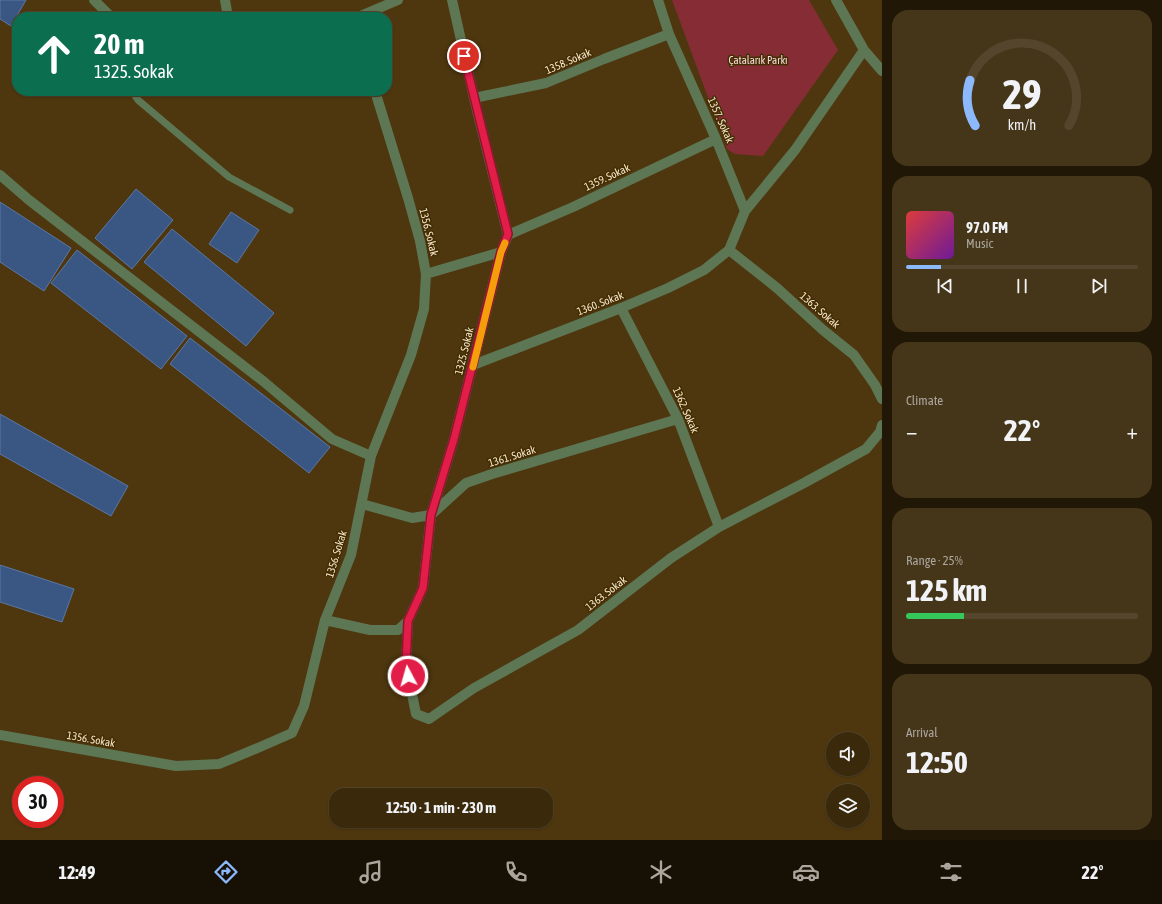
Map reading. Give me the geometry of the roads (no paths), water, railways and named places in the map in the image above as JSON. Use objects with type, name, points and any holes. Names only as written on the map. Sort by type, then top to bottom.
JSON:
[{"type":"street","points":[[94,0],[106,12]]},
{"type":"street","points":[[225,0],[227,12]]},
{"type":"street","points":[[370,12],[398,0]]},
{"type":"street","points":[[452,0],[474,98],[508,234]]},
{"type":"street","name":"1357. Sokak","points":[[658,0],[669,34],[716,139],[745,211]]},
{"type":"street","points":[[836,0],[864,50],[882,71]]},
{"type":"street","name":"1358. Sokak","points":[[474,98],[546,83],[669,34]]},
{"type":"street","points":[[729,250],[745,211],[795,150],[864,50]]},
{"type":"street","name":"1356. Sokak","points":[[0,735],[176,766],[219,764],[292,733],[304,706],[325,620],[351,555],[371,456],[412,355],[424,309],[426,274],[420,241],[377,96]]},
{"type":"street","name":"1359. Sokak","points":[[508,234],[573,207],[716,139]]},
{"type":"street","points":[[0,175],[29,200],[263,381],[332,440],[371,456]]},
{"type":"street","name":"1325. Sokak","points":[[408,621],[423,588],[431,515],[454,439],[501,252],[508,234]]},
{"type":"street","name":"1360. Sokak","points":[[473,364],[621,308],[668,288],[704,270],[729,250]]},
{"type":"street","name":"1363. Sokak","points":[[729,250],[777,288],[823,330],[854,355],[875,384],[882,399]]},
{"type":"street","points":[[426,274],[501,252]]},
{"type":"street","name":"1362. Sokak","points":[[621,308],[678,419],[719,526]]},
{"type":"street","name":"1361. Sokak","points":[[431,515],[466,483],[678,419]]},
{"type":"street","name":"1363. Sokak","points":[[408,621],[406,664],[416,714],[428,718],[474,688],[578,630],[671,558],[719,526],[811,480],[866,449],[880,432],[882,425]]},
{"type":"street","points":[[362,504],[412,518],[431,515]]},
{"type":"street","points":[[325,620],[370,630],[398,630],[408,621]]},
{"type":"lane","points":[[135,96],[138,100],[229,177],[290,210]]},
{"type":"park label","name":"Çatalarık Parkı","points":[[758,60]]}]
